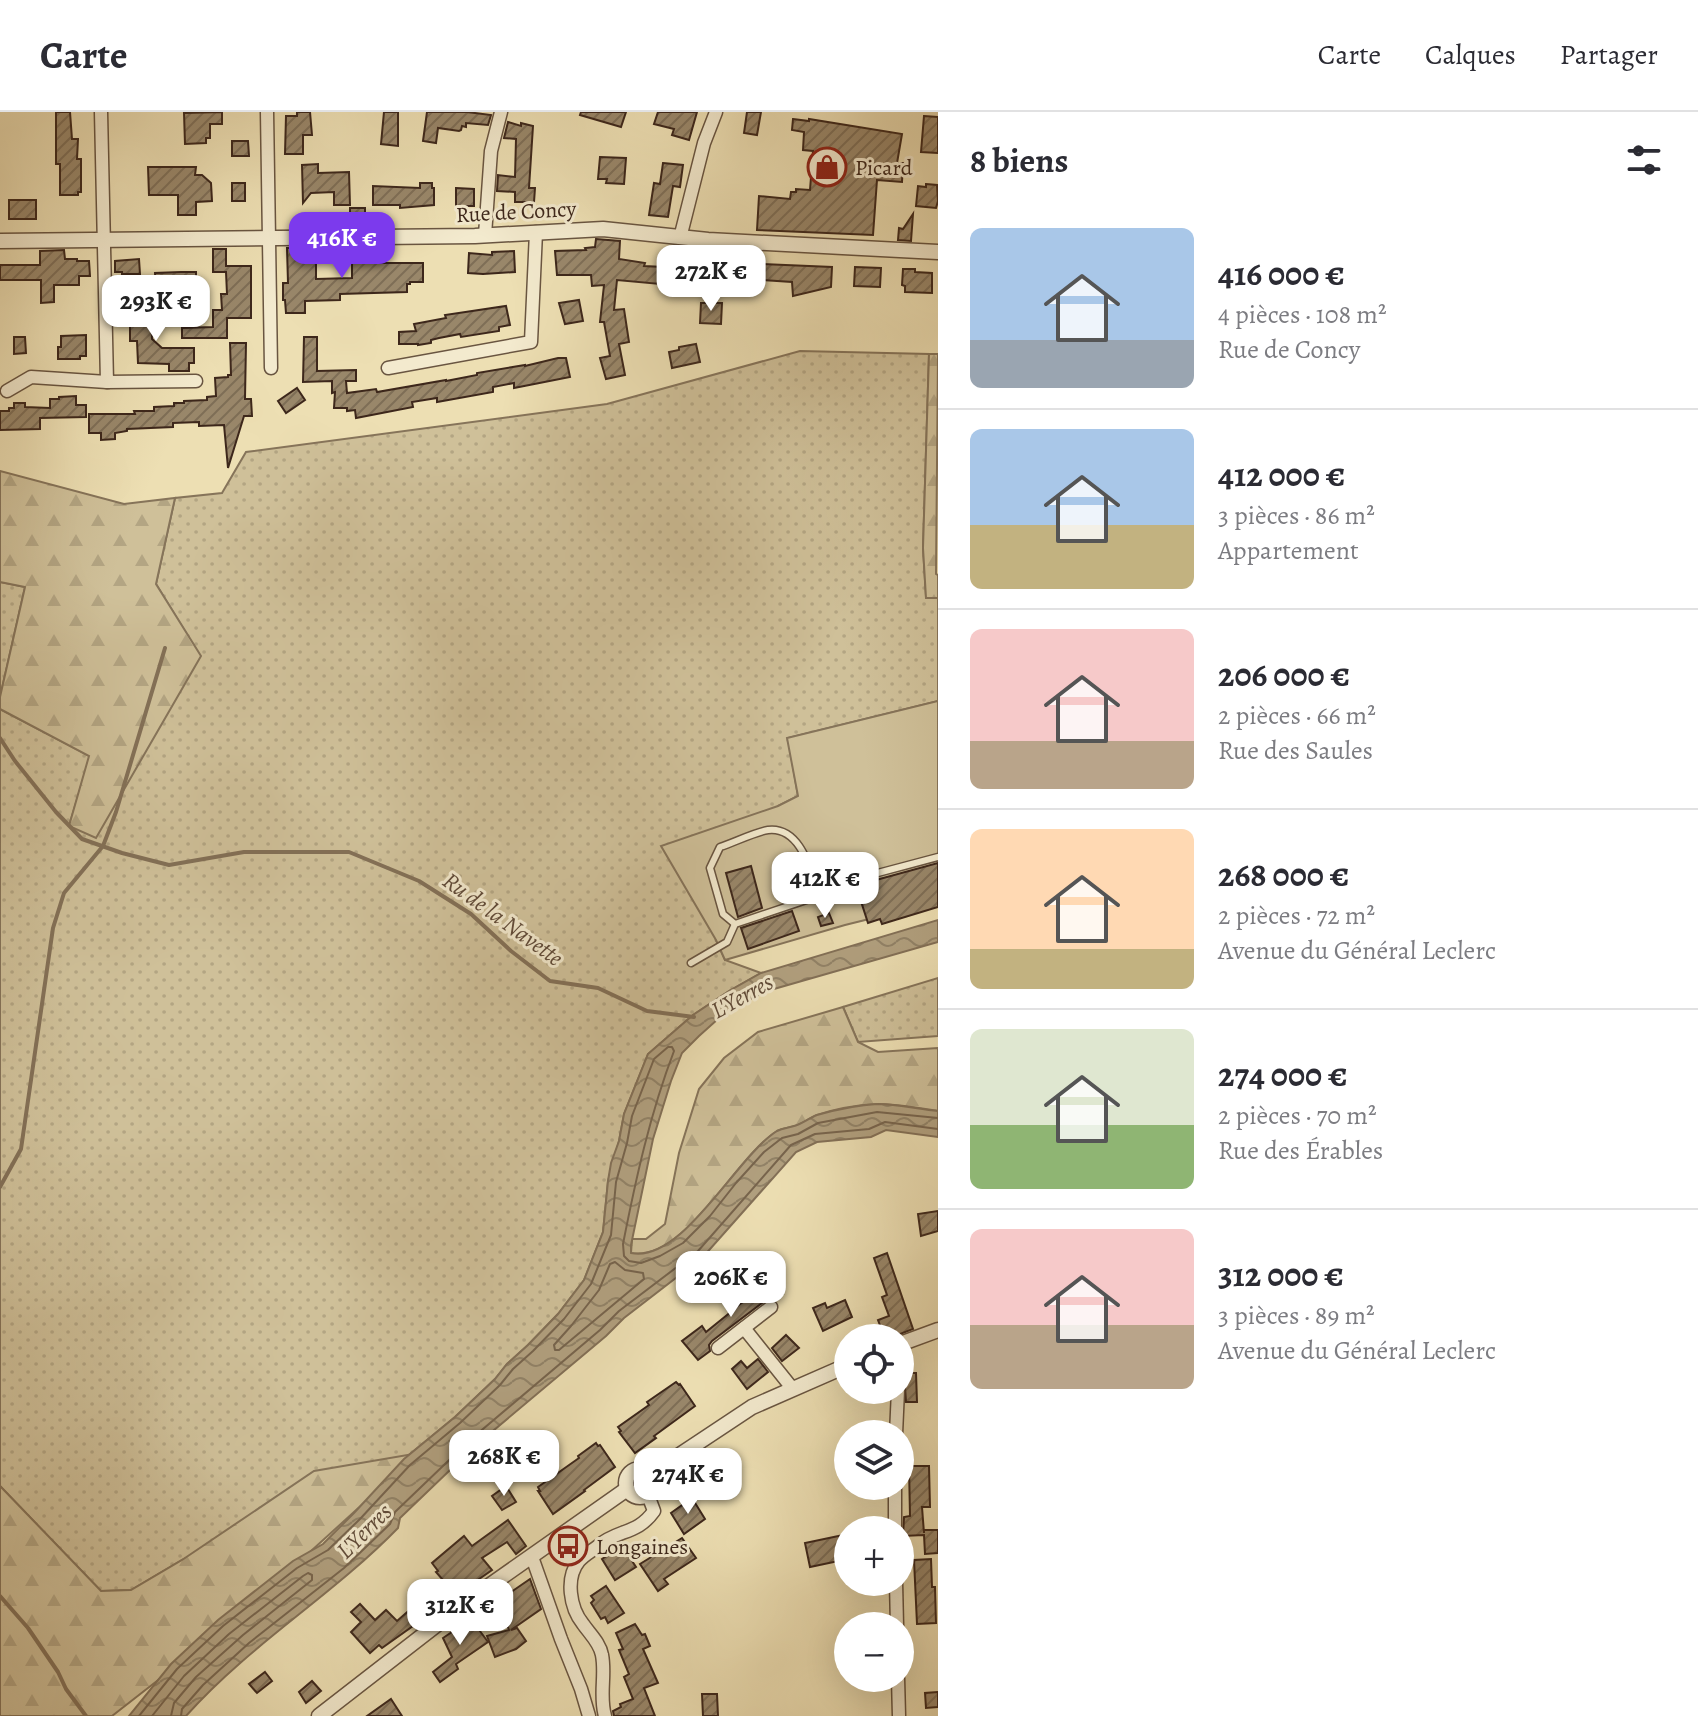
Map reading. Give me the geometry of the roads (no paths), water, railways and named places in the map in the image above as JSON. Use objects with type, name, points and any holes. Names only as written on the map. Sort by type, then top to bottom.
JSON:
[{"type":"street","points":[[101,112],[107,382]]},
{"type":"street","points":[[267,112],[271,368]]},
{"type":"street","points":[[485,235],[491,151],[501,112]]},
{"type":"street","points":[[680,238],[704,143],[716,112]]},
{"type":"street","name":"Rue de Concy","points":[[0,241],[485,235],[603,229],[680,238],[938,252]]},
{"type":"street","points":[[388,368],[531,342],[536,232]]},
{"type":"street","points":[[7,391],[31,377],[107,382],[196,381]]},
{"type":"street","points":[[718,1348],[771,1307]]},
{"type":"street","points":[[744,1328],[792,1388]]},
{"type":"street","points":[[914,1339],[938,1330]]},
{"type":"street","points":[[651,1474],[752,1407],[834,1371]]},
{"type":"street","points":[[639,1469],[651,1474],[654,1487],[648,1495],[639,1497],[630,1493],[627,1480],[631,1472],[639,1469]]},
{"type":"street","points":[[319,1716],[462,1605],[627,1489]]},
{"type":"street","points":[[605,1716],[602,1704],[602,1654],[571,1602],[571,1579],[578,1562],[605,1540],[647,1521],[654,1511],[648,1495]]},
{"type":"street","points":[[532,1557],[589,1716]]},
{"type":"street","points":[[898,1692],[899,1716]]},
{"type":"lane","points":[[735,924],[723,914],[710,868],[720,847],[769,830],[786,833],[801,848],[820,895]]},
{"type":"lane","points":[[691,963],[727,942],[735,924],[874,874],[938,857]]},
{"type":"water","name":"L'Yerres","points":[[938,920],[938,942],[767,991],[728,1010],[682,1053],[653,1139],[631,1253],[650,1252],[670,1242],[708,1206],[761,1144],[777,1131],[817,1115],[877,1104],[938,1111],[938,1137],[886,1130],[871,1137],[817,1142],[796,1152],[703,1257],[624,1318],[475,1446],[400,1518],[398,1528],[373,1553],[236,1666],[186,1716],[129,1716],[171,1664],[218,1620],[293,1561],[323,1544],[404,1459],[455,1417],[558,1314],[584,1280],[603,1232],[611,1163],[624,1114],[648,1054],[693,1015],[761,973]]},
{"type":"waterway","points":[[0,1187],[21,1149],[53,928],[64,893],[103,846],[165,648]]},
{"type":"waterway","name":"Ru de la Navette","points":[[0,738],[56,812],[82,839],[169,865],[244,852],[349,852],[419,881],[471,914],[550,981],[598,988],[647,1011],[694,1017]]},
{"type":"waterway","points":[[0,1596],[28,1628],[86,1716]]},
{"type":"place","name":"Picard","points":[[827,167]]},
{"type":"place","name":"Longaines","points":[[568,1546]]}]
